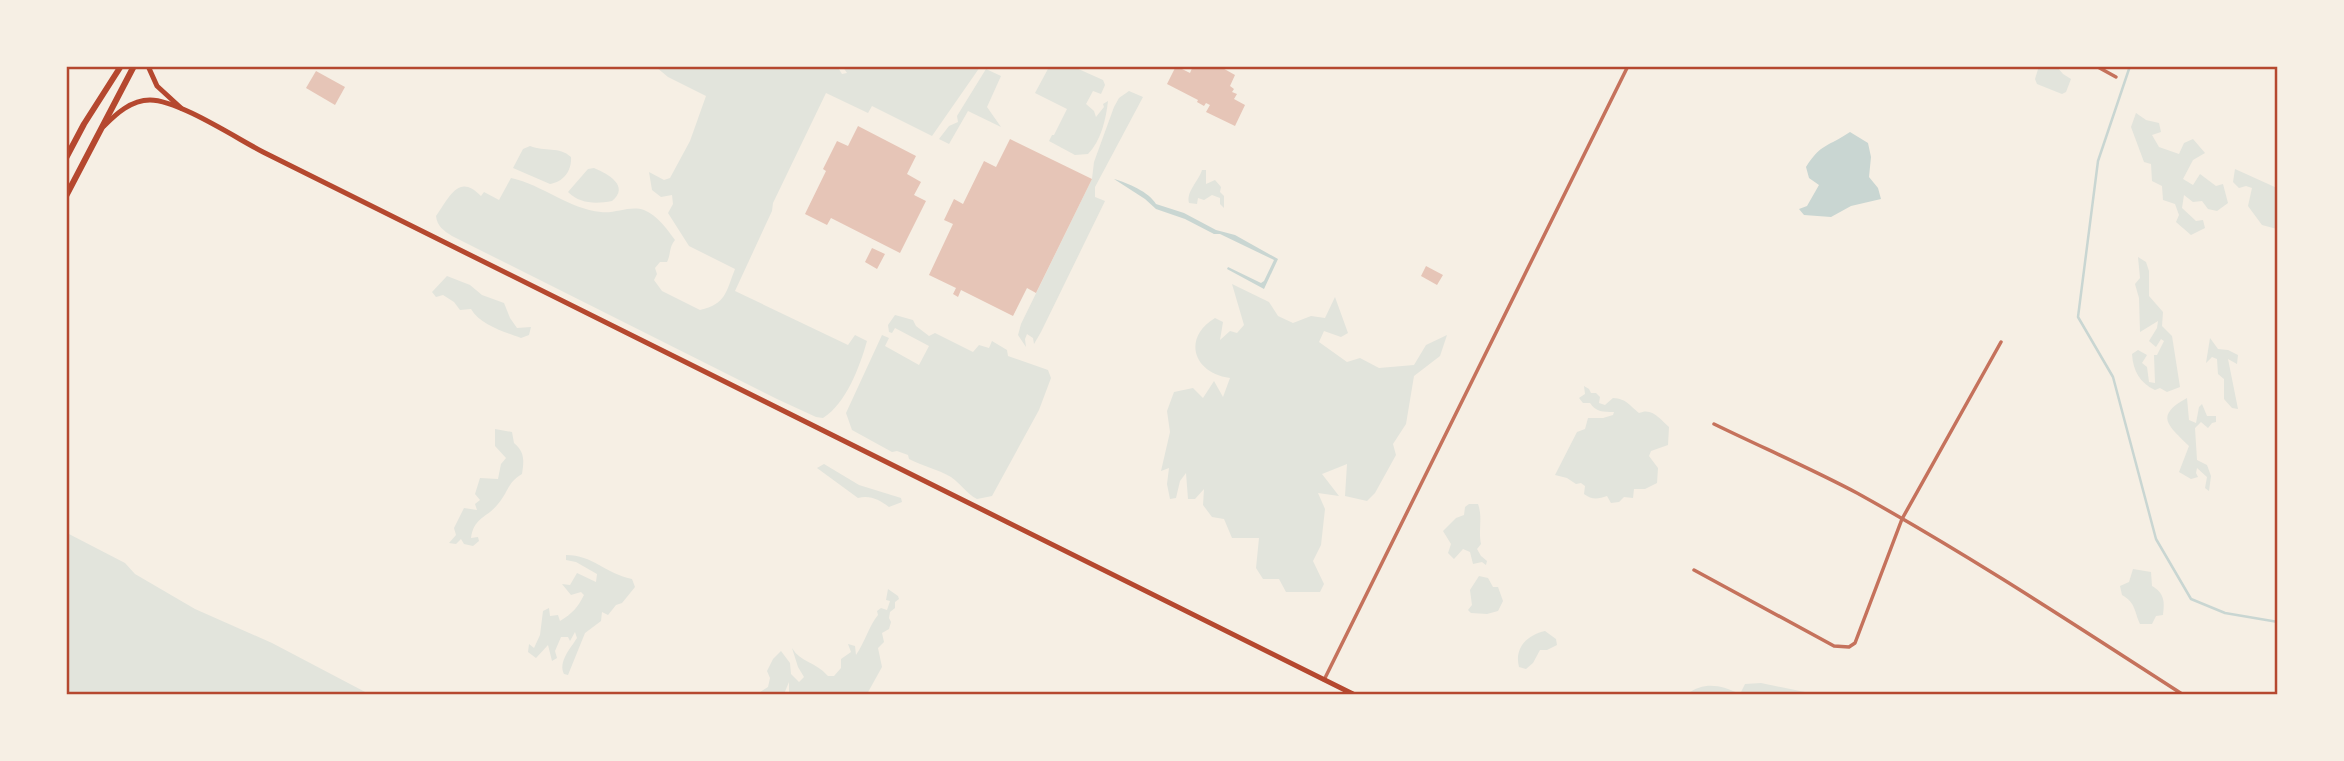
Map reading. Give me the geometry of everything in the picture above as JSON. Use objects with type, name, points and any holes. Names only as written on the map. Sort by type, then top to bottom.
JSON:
[{"type":"highway","points":[[66,158],[121,66]]},
{"type":"highway","points":[[66,196],[134,66]]},
{"type":"main road","points":[[148,66],[157,86],[187,111]]},
{"type":"main road","points":[[100,132],[120,110],[141,102],[155,101],[187,111],[274,157],[1353,695]]},
{"type":"street","points":[[1324,680],[1628,66]]},
{"type":"street","points":[[2096,66],[2116,77]]},
{"type":"street","points":[[1693,570],[1834,646],[1849,647],[1858,637],[1902,519],[2001,342]]},
{"type":"street","points":[[1714,424],[1828,478],[1902,519],[2017,587],[2182,695]]},
{"type":"shaded area","points":[[837,66],[842,74],[847,73],[843,67],[980,67],[932,136],[872,106],[868,113],[826,93],[773,203],[772,211],[735,291],[848,345],[855,335],[867,341],[856,373],[845,394],[839,404],[823,418],[777,399],[452,236],[438,223],[436,216],[456,190],[467,187],[481,196],[484,192],[499,200],[511,178],[589,210],[644,210],[658,219],[675,240],[667,262],[660,262],[655,268],[657,274],[654,280],[662,291],[700,310],[709,307],[724,296],[735,269],[689,246],[668,213],[673,204],[672,195],[661,197],[652,190],[649,172],[664,180],[670,178],[690,141],[706,96],[668,77],[656,67]]},
{"type":"shaded area","points":[[2039,66],[2057,67],[2071,79],[2066,92],[2062,94],[2037,84],[2035,79]]},
{"type":"shaded area","points":[[1049,67],[1074,67],[1103,80],[1105,85],[1101,94],[1093,91],[1086,104],[1096,117],[1104,107],[1103,104],[1108,101],[1102,129],[1088,154],[1075,155],[1049,141],[1067,109],[1035,93]]},
{"type":"shaded area","points":[[986,69],[1001,76],[987,107],[1001,127],[968,111],[949,144],[939,139],[949,126],[958,122],[957,116]]},
{"type":"shaded area","points":[[1129,91],[1143,97],[1095,187],[1095,197],[1105,201],[1041,332],[1034,344],[1033,338],[1027,334],[1026,347],[1018,335],[1021,324],[1092,179],[1094,162],[1114,107],[1119,98]]},
{"type":"shaded area","points":[[2136,113],[2146,120],[2159,123],[2161,132],[2152,135],[2159,147],[2179,154],[2184,143],[2193,139],[2205,153],[2193,160],[2183,179],[2193,185],[2200,174],[2216,186],[2223,184],[2228,203],[2217,211],[2208,209],[2202,201],[2193,202],[2184,195],[2182,208],[2196,221],[2203,220],[2205,228],[2191,235],[2176,222],[2179,215],[2175,204],[2163,200],[2162,186],[2152,181],[2151,164],[2144,162],[2131,127]]},
{"type":"shaded area","points":[[1850,132],[1868,143],[1871,157],[1869,177],[1878,188],[1881,199],[1851,206],[1831,217],[1804,215],[1799,209],[1807,206],[1819,185],[1809,178],[1806,167],[1821,149]]},
{"type":"shaded area","points":[[530,146],[562,151],[571,157],[566,175],[550,184],[513,168],[523,149]]},
{"type":"shaded area","points":[[594,168],[611,177],[618,186],[617,196],[612,201],[588,202],[568,192],[588,169]]},
{"type":"shaded area","points":[[2235,169],[2277,188],[2277,229],[2262,225],[2248,206],[2252,188],[2239,188],[2233,182]]},
{"type":"shaded area","points":[[1202,170],[1206,170],[1206,184],[1215,180],[1221,187],[1224,208],[1220,204],[1220,198],[1212,195],[1204,200],[1198,198],[1197,204],[1189,203],[1189,194]]},
{"type":"shaded area","points":[[1114,179],[1143,192],[1156,204],[1184,213],[1216,230],[1235,235],[1278,259],[1264,289],[1227,269],[1228,267],[1261,283],[1274,260],[1220,234],[1214,234],[1185,219],[1156,209]]},
{"type":"shaded area","points":[[2138,257],[2146,262],[2149,271],[2149,296],[2163,312],[2162,326],[2172,336],[2180,387],[2167,392],[2160,388],[2155,390],[2145,384],[2138,376],[2133,360],[2132,354],[2138,350],[2147,355],[2142,363],[2147,367],[2149,382],[2155,383],[2154,355],[2157,355],[2164,341],[2161,339],[2156,347],[2149,341],[2158,321],[2140,332],[2139,298],[2135,284],[2140,278]]},
{"type":"shaded area","points":[[447,276],[470,285],[482,295],[504,303],[517,328],[531,327],[529,335],[521,338],[501,330],[487,324],[471,309],[460,310],[443,295],[436,297],[432,292]]},
{"type":"shaded area","points":[[1232,284],[1269,302],[1278,316],[1293,323],[1311,316],[1325,318],[1335,297],[1348,333],[1341,337],[1324,331],[1319,342],[1347,362],[1360,358],[1379,368],[1414,365],[1426,345],[1447,335],[1440,356],[1414,376],[1406,424],[1393,444],[1396,455],[1375,493],[1367,501],[1345,496],[1347,464],[1322,474],[1339,496],[1318,493],[1325,509],[1321,545],[1313,561],[1324,584],[1320,592],[1286,592],[1279,579],[1263,579],[1256,568],[1259,538],[1232,538],[1224,519],[1212,517],[1203,505],[1204,489],[1195,499],[1188,499],[1186,473],[1180,481],[1176,498],[1170,499],[1167,484],[1169,468],[1161,471],[1170,432],[1167,411],[1174,392],[1193,388],[1203,398],[1214,381],[1223,397],[1230,378],[1207,369],[1196,354],[1195,344],[1198,335],[1215,318],[1223,322],[1220,340],[1230,331],[1237,333],[1244,325]]},
{"type":"shaded area","points":[[895,315],[913,320],[916,326],[929,336],[935,333],[973,352],[979,345],[989,348],[992,341],[1007,350],[1008,356],[1048,370],[1051,378],[1039,410],[992,496],[977,499],[951,477],[909,459],[908,455],[892,452],[852,430],[846,413],[882,335],[889,338],[885,346],[919,365],[929,346],[895,328],[892,333],[889,332],[888,325]]},
{"type":"shaded area","points":[[2210,338],[2218,349],[2238,355],[2237,364],[2228,359],[2238,409],[2232,408],[2224,399],[2224,379],[2218,374],[2217,359],[2212,357],[2206,363]]},
{"type":"shaded area","points":[[1584,386],[1600,397],[1599,403],[1605,405],[1613,398],[1622,400],[1639,413],[1648,412],[1655,415],[1669,427],[1668,445],[1651,451],[1649,456],[1658,468],[1657,483],[1645,489],[1634,489],[1633,498],[1624,497],[1619,502],[1611,503],[1607,496],[1590,497],[1584,494],[1585,486],[1581,483],[1576,484],[1555,475],[1577,432],[1585,429],[1588,418],[1603,418],[1613,415],[1614,412],[1600,411],[1590,403],[1583,403],[1579,398],[1585,394]]},
{"type":"shaded area","points":[[2187,398],[2189,420],[2196,423],[2202,404],[2207,416],[2216,416],[2216,422],[2208,428],[2201,422],[2195,428],[2197,460],[2207,465],[2211,476],[2209,491],[2205,488],[2207,477],[2197,468],[2198,477],[2191,479],[2179,472],[2189,446],[2170,426],[2168,416],[2170,410]]},
{"type":"shaded area","points":[[495,429],[512,432],[514,443],[523,457],[522,474],[511,484],[494,509],[475,526],[471,538],[478,537],[479,541],[473,546],[464,544],[461,539],[456,544],[449,543],[456,535],[454,528],[464,508],[477,510],[475,504],[480,500],[475,494],[480,478],[498,479],[501,464],[506,458],[495,446]]},
{"type":"shaded area","points":[[824,464],[859,485],[901,498],[902,502],[889,507],[875,499],[858,498],[817,468]]},
{"type":"shaded area","points":[[1478,504],[1481,544],[1477,549],[1487,561],[1486,565],[1482,562],[1473,564],[1470,552],[1463,549],[1454,559],[1448,553],[1451,544],[1443,531],[1456,518],[1464,515],[1465,507]]},
{"type":"shaded area","points":[[67,533],[125,563],[135,574],[195,609],[272,643],[369,694],[67,694]]},
{"type":"shaded area","points":[[566,555],[584,558],[632,579],[635,587],[608,615],[602,612],[601,621],[585,633],[568,675],[564,674],[563,665],[577,638],[575,632],[570,641],[568,637],[561,637],[555,651],[557,658],[552,661],[548,645],[536,658],[528,652],[529,644],[534,648],[540,635],[543,611],[549,608],[550,616],[558,615],[560,621],[574,610],[584,595],[581,592],[571,595],[562,584],[570,585],[577,573],[596,582],[597,574],[576,562],[566,560]]},
{"type":"shaded area","points":[[2133,569],[2151,572],[2152,586],[2163,598],[2163,615],[2156,616],[2152,624],[2140,624],[2132,604],[2122,595],[2120,586],[2129,582]]},
{"type":"shaded area","points":[[1479,576],[1488,578],[1493,587],[1498,587],[1503,601],[1498,611],[1487,614],[1471,613],[1468,610],[1472,605],[1470,590]]},
{"type":"shaded area","points":[[888,589],[899,599],[890,612],[889,629],[882,633],[884,642],[878,648],[882,667],[867,694],[789,694],[789,682],[784,694],[757,694],[768,687],[770,678],[767,671],[781,651],[790,663],[791,674],[799,682],[804,677],[792,648],[800,657],[828,676],[834,676],[841,668],[841,659],[851,652],[848,644],[855,646],[856,655],[878,615],[877,611],[881,608],[887,610],[890,601],[886,600]]},
{"type":"shaded area","points":[[1545,631],[1556,639],[1557,645],[1540,650],[1526,669],[1519,667],[1518,654],[1523,643]]},
{"type":"shaded area","points":[[1761,683],[1805,692],[1805,694],[1740,694],[1745,684]]},
{"type":"shaded area","points":[[1713,686],[1740,694],[1687,694],[1700,687]]},
{"type":"building","points":[[1176,66],[1190,73],[1193,66],[1219,66],[1235,75],[1230,86],[1234,89],[1232,92],[1237,94],[1234,99],[1245,105],[1235,126],[1206,112],[1210,105],[1206,103],[1204,106],[1167,84]]},
{"type":"building","points":[[316,71],[345,87],[335,105],[306,88]]},
{"type":"building","points":[[858,126],[916,156],[907,174],[921,182],[914,195],[926,201],[900,253],[831,218],[827,225],[805,214],[837,141],[848,146]]},
{"type":"building","points":[[1010,139],[1092,179],[1036,293],[1027,288],[1013,316],[961,290],[958,297],[953,294],[956,288],[929,275],[953,224],[944,220],[954,199],[963,204],[984,161],[996,167]]},
{"type":"building","points":[[872,248],[885,254],[877,269],[865,262]]},
{"type":"building","points":[[1426,266],[1443,275],[1437,285],[1421,276]]},
{"type":"waterway","points":[[2130,66],[2098,161],[2078,317],[2113,377],[2156,539],[2191,599],[2225,613],[2278,622]]}]
